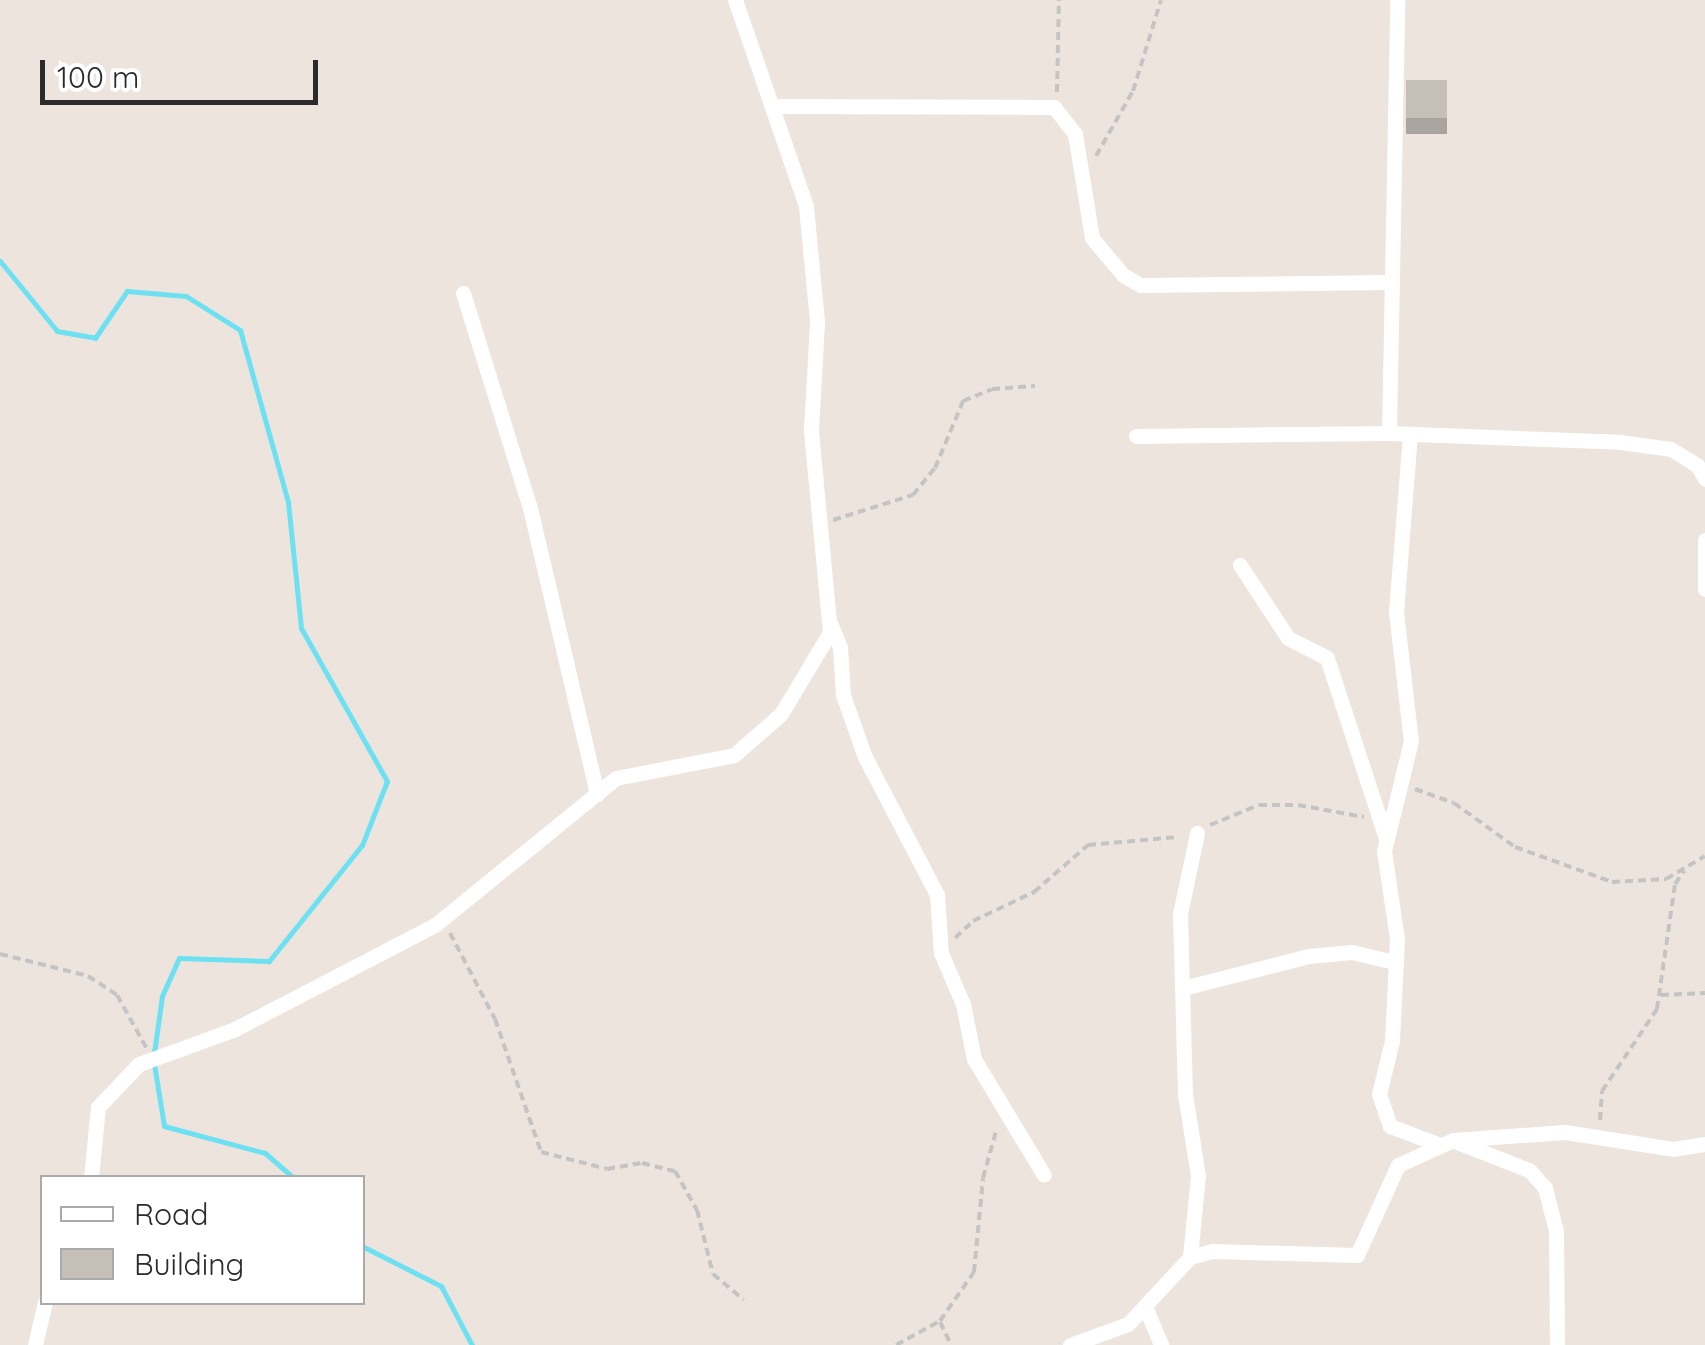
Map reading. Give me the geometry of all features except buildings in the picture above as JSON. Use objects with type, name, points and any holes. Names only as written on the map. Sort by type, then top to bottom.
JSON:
[{"type":"street","points":[[736,0],[798,176],[810,244],[819,523],[843,696],[865,757],[937,895],[941,953],[963,1004],[974,1059],[1044,1175]]},
{"type":"street","points":[[1388,433],[1396,0]]},
{"type":"street","points":[[776,106],[910,101],[1042,104],[1060,111],[1075,134],[1092,238],[1123,276],[1140,285],[1389,282]]},
{"type":"street","points":[[463,292],[530,508],[598,794]]},
{"type":"street","points":[[1136,436],[1388,433],[1654,445],[1686,457],[1705,479]]},
{"type":"street","points":[[1386,838],[1411,741],[1396,612],[1410,434]]},
{"type":"street","points":[[1705,540],[1705,589]]},
{"type":"street","points":[[1240,565],[1288,638],[1327,658],[1386,838],[1394,962],[1383,1112],[1400,1134],[1446,1143],[1529,1170],[1545,1188],[1556,1231],[1557,1345]]},
{"type":"street","points":[[90,1175],[98,1107],[120,1080],[153,1057],[235,1028],[443,920],[598,794],[632,772],[734,755],[781,714],[832,625]]},
{"type":"street","points":[[1070,1345],[1128,1324],[1146,1310],[1190,1257],[1198,1176],[1185,1094],[1182,879],[1197,833]]},
{"type":"street","points":[[1183,988],[1309,956],[1352,952],[1394,962]]},
{"type":"street","points":[[1190,1257],[1212,1252],[1357,1255],[1398,1165],[1446,1143],[1514,1132],[1599,1134],[1673,1149],[1705,1144]]},
{"type":"street","points":[[36,1345],[44,1305]]},
{"type":"street","points":[[1146,1310],[1160,1345]]},
{"type":"path","points":[[1059,0],[1054,63],[1060,111]]},
{"type":"path","points":[[1084,172],[1107,143],[1134,91],[1160,0]]},
{"type":"path","points":[[819,523],[906,501],[935,468],[963,401],[992,390],[1034,386]]},
{"type":"path","points":[[1402,782],[1454,803],[1515,847],[1574,872],[1642,883],[1684,871],[1705,856]]},
{"type":"path","points":[[941,953],[973,921],[1034,892],[1088,844],[1197,833],[1259,806],[1298,804],[1379,820]]},
{"type":"path","points":[[1599,1134],[1602,1091],[1653,1020],[1661,995],[1675,884],[1684,871]]},
{"type":"path","points":[[443,920],[495,1019],[542,1152],[607,1169],[642,1163],[675,1171],[697,1210],[712,1274],[744,1300]]},
{"type":"path","points":[[0,954],[100,984],[117,995],[153,1057]]},
{"type":"path","points":[[1661,995],[1705,993]]},
{"type":"path","points":[[896,1345],[940,1321],[965,1289],[980,1255],[983,1178],[1004,1112]]},
{"type":"path","points":[[940,1321],[951,1345]]},
{"type":"waterway","points":[[0,261],[57,331],[95,338],[127,291],[186,296],[240,330],[288,502],[301,628],[387,781],[362,845],[269,961],[179,958],[162,996],[154,1053]]},
{"type":"waterway","points":[[154,1064],[164,1126],[265,1153],[291,1175]]},
{"type":"waterway","points":[[365,1248],[441,1286],[472,1345]]}]
